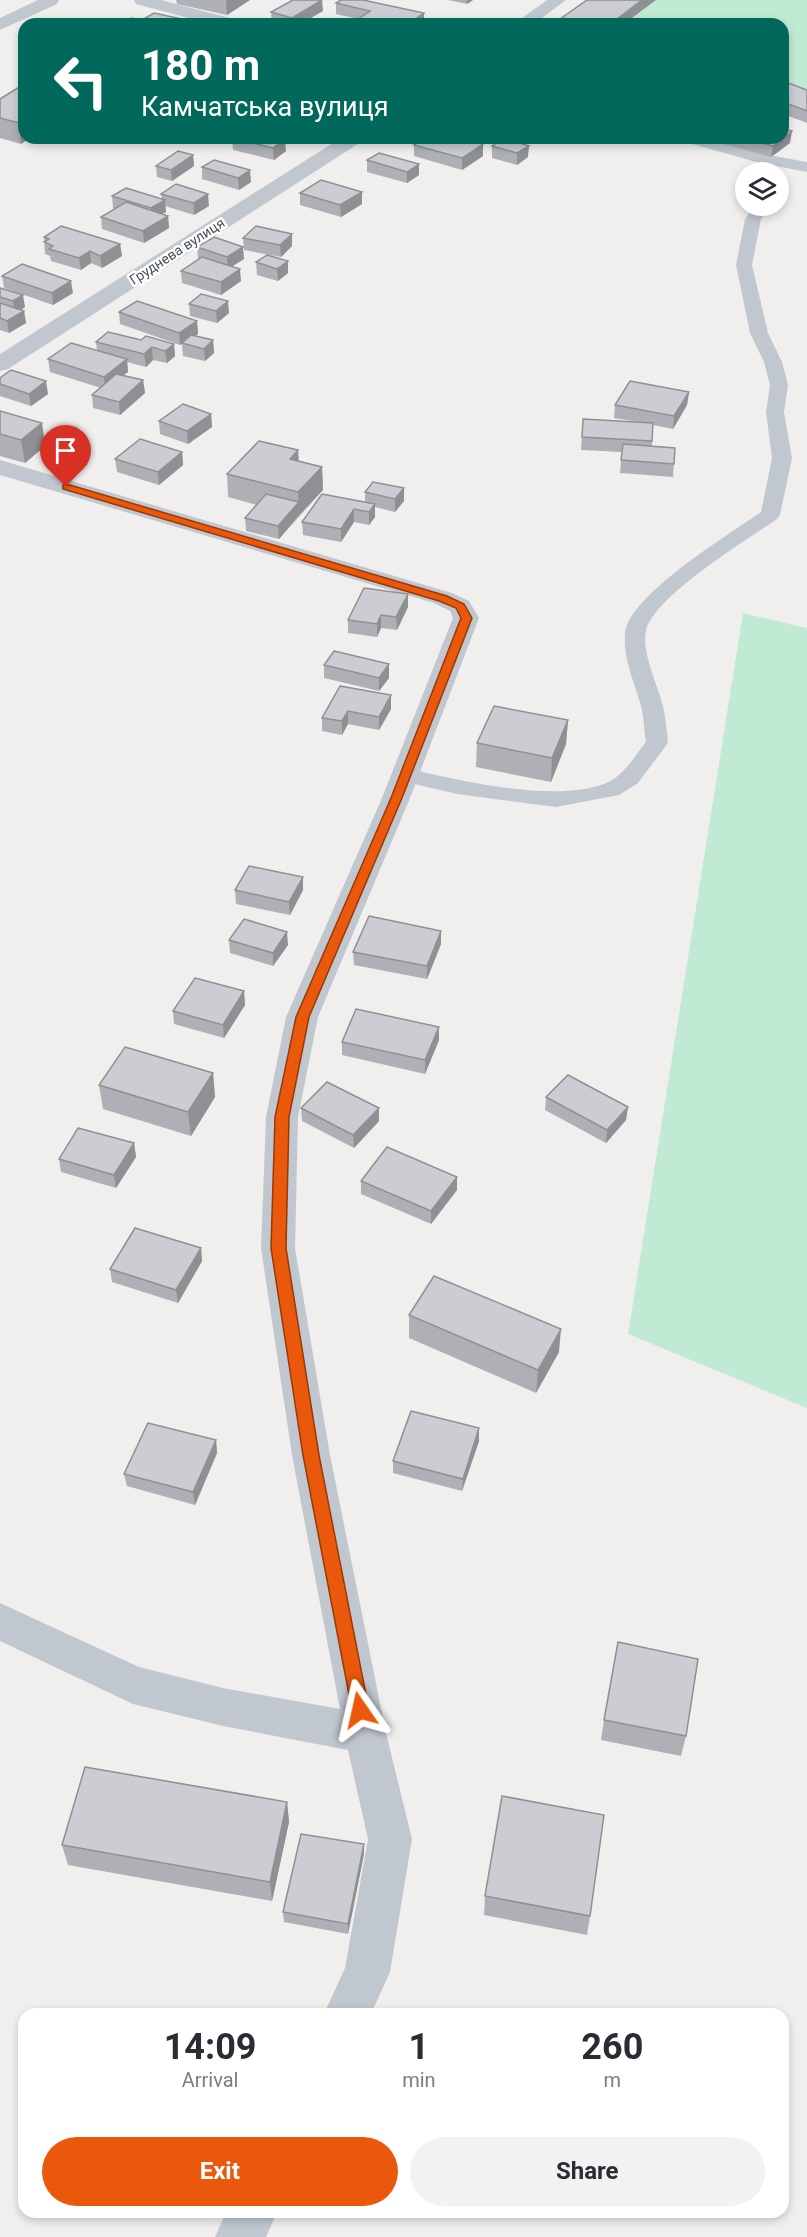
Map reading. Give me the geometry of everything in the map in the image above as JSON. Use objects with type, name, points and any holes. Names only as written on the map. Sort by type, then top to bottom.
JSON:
[{"type":"street","points":[[0,26],[51,0]]},
{"type":"street","points":[[142,0],[209,18]]},
{"type":"street","points":[[532,18],[558,0]]},
{"type":"street","name":"Груднева вулиця","points":[[0,364],[345,144]]},
{"type":"street","points":[[0,467],[443,598],[460,606],[466,618],[405,775],[303,1017],[282,1117],[278,1248],[311,1455],[365,1733],[390,1839],[367,1972],[350,2008]]},
{"type":"street","points":[[0,1621],[133,1685],[223,1707],[365,1733]]},
{"type":"street","points":[[240,2237],[250,2218]]},
{"type":"lane","points":[[711,144],[807,167]]},
{"type":"lane","points":[[405,775],[457,787],[556,800],[611,790],[630,778],[657,743],[653,710],[639,667],[636,632],[641,618],[662,592],[770,515],[775,496],[782,458],[775,412],[779,385],[759,333],[744,265],[755,216]]},
{"type":"green space","points":[[656,0],[807,0],[807,102],[789,95],[789,18],[632,18]]},
{"type":"green space","points":[[743,613],[807,628],[807,1408],[628,1334]]},
{"type":"building","points":[[293,0],[322,0],[292,18],[271,12]]},
{"type":"building","points":[[341,0],[363,0],[424,13],[417,18],[360,18],[370,11],[336,3]]},
{"type":"building","points":[[587,0],[642,0],[618,18],[561,18]]},
{"type":"building","points":[[154,13],[177,18],[145,18]]},
{"type":"building","points":[[789,83],[807,90],[807,111],[789,104]]},
{"type":"building","points":[[18,88],[18,123],[0,118],[0,99]]},
{"type":"building","points":[[257,144],[278,144],[273,148]]},
{"type":"building","points":[[416,144],[483,144],[462,158],[414,145]]},
{"type":"building","points":[[495,144],[523,144],[529,146],[517,153],[492,146]]},
{"type":"building","points":[[178,151],[193,155],[171,170],[156,166]]},
{"type":"building","points":[[379,153],[419,164],[407,172],[367,160]]},
{"type":"building","points":[[214,160],[250,170],[238,178],[202,167]]},
{"type":"building","points":[[321,180],[362,192],[340,205],[300,193]]},
{"type":"building","points":[[176,184],[208,194],[194,203],[161,194]]},
{"type":"building","points":[[126,188],[165,200],[151,208],[112,196]]},
{"type":"building","points":[[126,202],[168,216],[143,231],[101,217]]},
{"type":"building","points":[[61,226],[120,244],[100,256],[90,251],[79,258],[49,249],[53,246],[44,242],[49,239],[44,237]]},
{"type":"building","points":[[256,226],[292,234],[280,245],[243,238]]},
{"type":"building","points":[[214,237],[243,247],[227,257],[197,247]]},
{"type":"building","points":[[267,255],[288,261],[277,269],[256,262]]},
{"type":"building","points":[[202,257],[240,269],[221,282],[181,271]]},
{"type":"building","points":[[22,264],[71,281],[52,293],[2,276]]},
{"type":"building","points":[[0,288],[23,295],[13,301],[0,297]]},
{"type":"building","points":[[201,294],[228,301],[216,311],[189,304]]},
{"type":"building","points":[[137,301],[197,321],[179,333],[119,312]]},
{"type":"building","points":[[0,303],[24,311],[7,321],[0,318]]},
{"type":"building","points":[[108,332],[141,340],[146,336],[174,344],[165,351],[152,347],[144,354],[96,342]]},
{"type":"building","points":[[191,335],[213,340],[204,349],[182,343]]},
{"type":"building","points":[[71,343],[127,359],[104,377],[48,359]]},
{"type":"building","points":[[11,370],[46,381],[29,394],[0,384],[0,378]]},
{"type":"building","points":[[116,374],[143,380],[119,402],[92,395]]},
{"type":"building","points":[[630,381],[689,392],[674,416],[615,405]]},
{"type":"building","points":[[183,404],[211,414],[187,431],[159,421]]},
{"type":"building","points":[[0,411],[42,423],[21,440],[0,434]]},
{"type":"building","points":[[583,419],[653,423],[652,441],[582,437]]},
{"type":"building","points":[[140,439],[182,452],[158,472],[115,459]]},
{"type":"building","points":[[259,441],[298,450],[290,459],[322,467],[298,492],[227,474]]},
{"type":"building","points":[[623,444],[675,448],[674,464],[621,460]]},
{"type":"building","points":[[373,482],[404,488],[395,499],[365,492]]},
{"type":"building","points":[[266,494],[299,502],[278,526],[245,518]]},
{"type":"building","points":[[322,494],[375,504],[369,512],[354,509],[341,529],[302,522]]},
{"type":"building","points":[[364,588],[408,594],[396,617],[381,615],[377,624],[348,620]]},
{"type":"building","points":[[334,651],[389,664],[379,678],[324,665]]},
{"type":"building","points":[[340,686],[391,695],[379,717],[348,711],[342,721],[322,718]]},
{"type":"building","points":[[494,706],[568,720],[552,758],[477,743]]},
{"type":"building","points":[[249,866],[303,877],[289,902],[235,890]]},
{"type":"building","points":[[369,916],[441,931],[427,966],[353,952]]},
{"type":"building","points":[[244,919],[287,932],[273,953],[229,940]]},
{"type":"building","points":[[195,978],[244,991],[223,1025],[173,1011]]},
{"type":"building","points":[[356,1009],[439,1027],[425,1060],[342,1042]]},
{"type":"building","points":[[125,1047],[213,1073],[188,1112],[99,1085]]},
{"type":"building","points":[[568,1075],[628,1107],[607,1130],[546,1097]]},
{"type":"building","points":[[327,1082],[379,1108],[353,1135],[301,1108]]},
{"type":"building","points":[[78,1128],[134,1143],[114,1175],[59,1159]]},
{"type":"building","points":[[387,1147],[457,1177],[431,1211],[361,1181]]},
{"type":"building","points":[[135,1228],[201,1248],[176,1290],[110,1269]]},
{"type":"building","points":[[434,1276],[561,1329],[538,1370],[409,1315]]},
{"type":"building","points":[[411,1411],[479,1428],[463,1479],[393,1461]]},
{"type":"building","points":[[148,1423],[216,1440],[193,1492],[124,1474]]},
{"type":"building","points":[[618,1642],[698,1659],[686,1736],[604,1720]]},
{"type":"building","points":[[85,1767],[287,1802],[270,1882],[62,1845]]},
{"type":"building","points":[[502,1796],[604,1815],[590,1916],[485,1896]]},
{"type":"building","points":[[301,1834],[364,1844],[348,1924],[283,1912]]},
{"type":"route","points":[[66,487],[443,598],[460,606],[465,612],[466,618],[396,798],[303,1017],[282,1117],[278,1248],[311,1455],[360,1710]]}]
